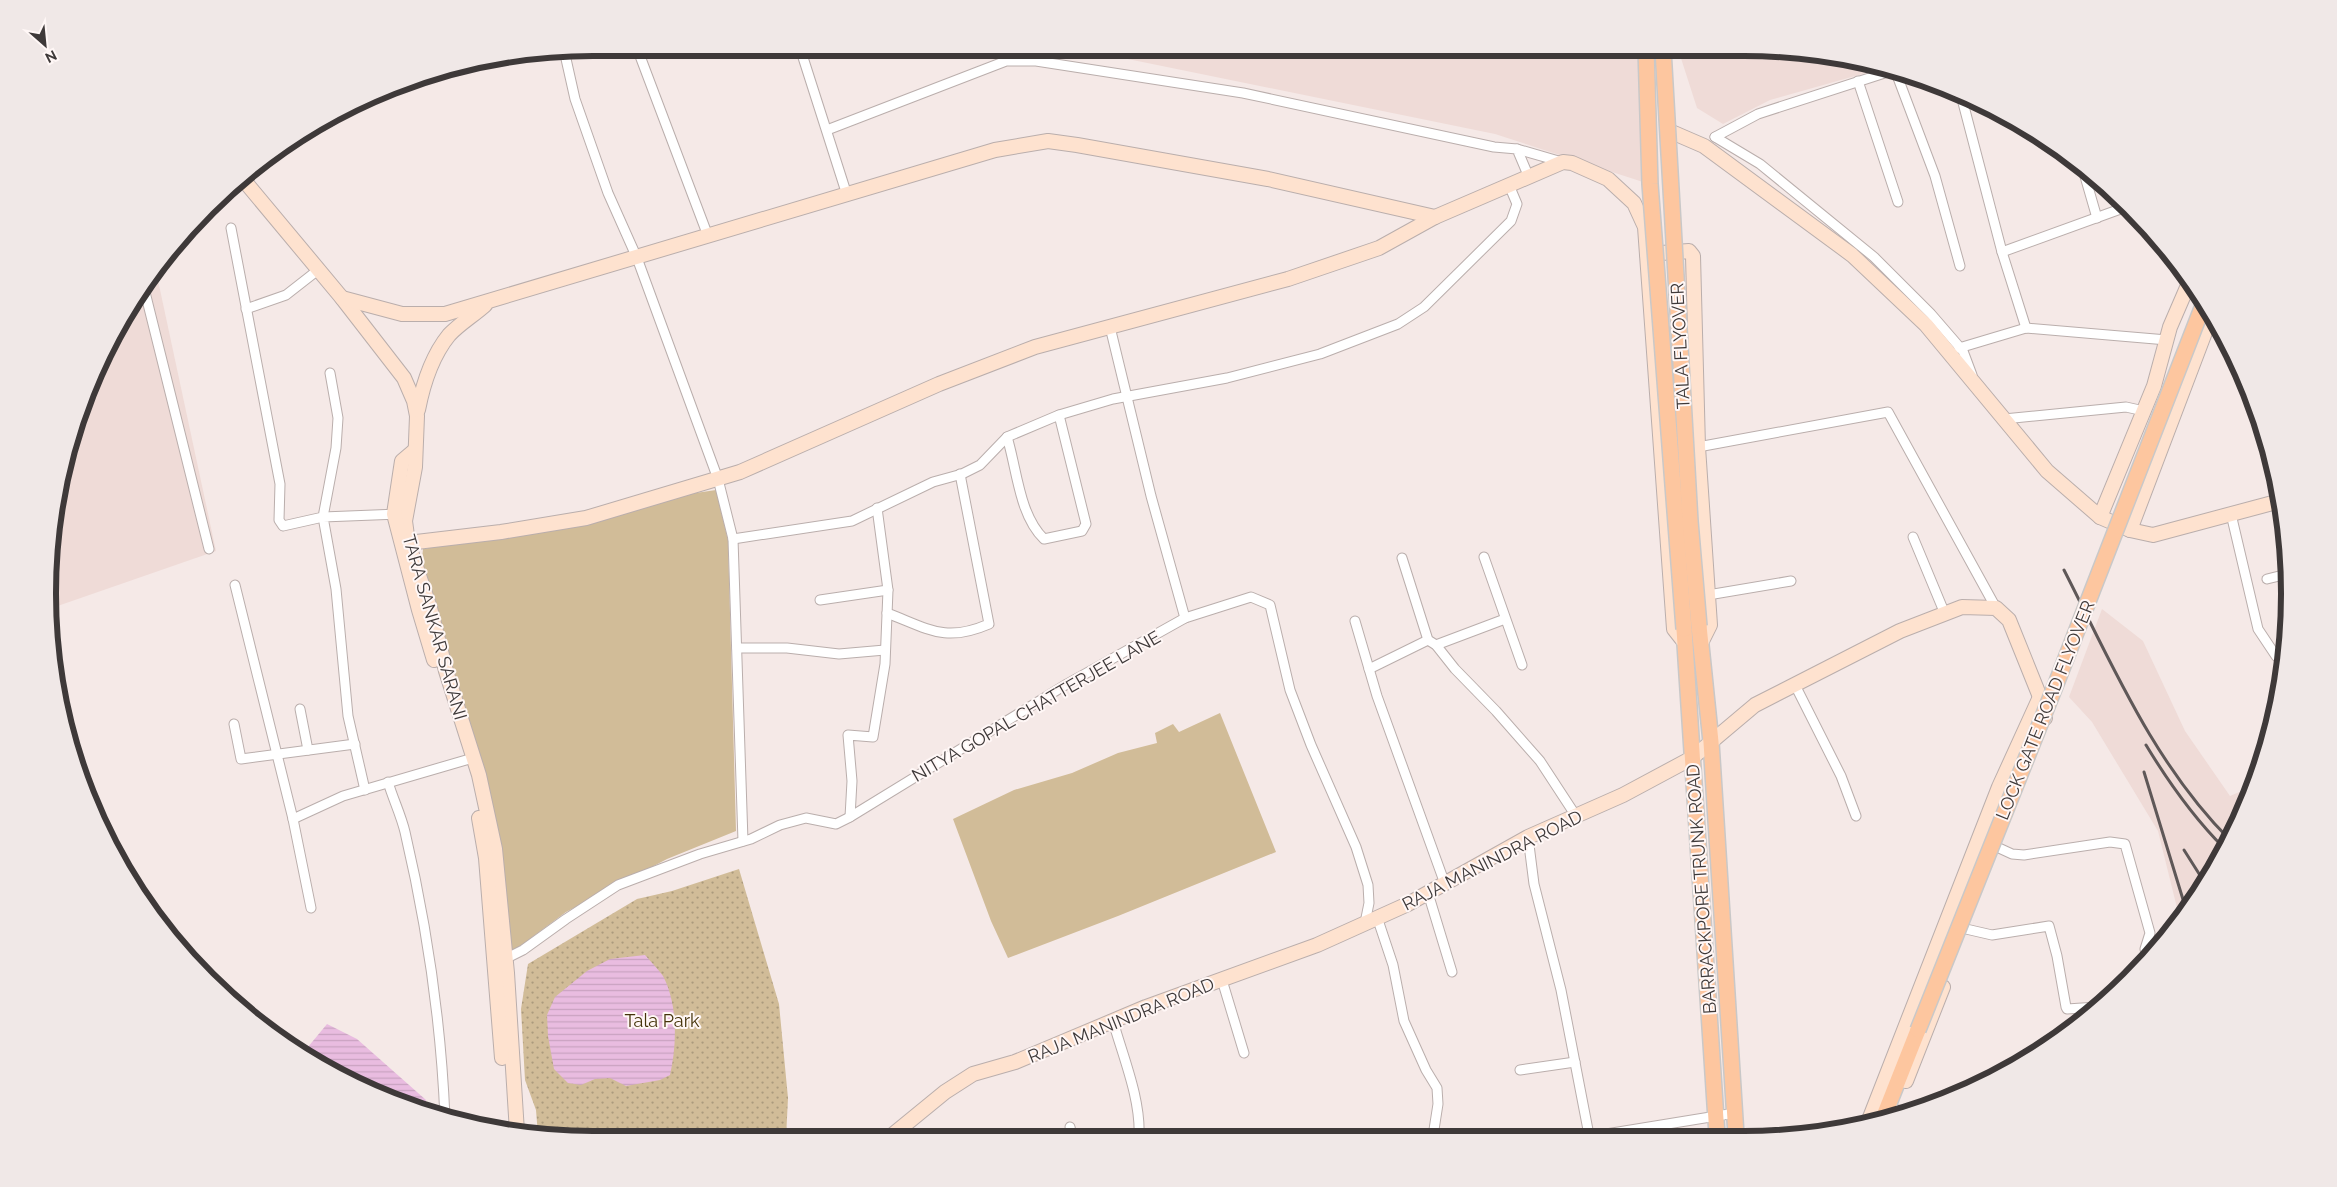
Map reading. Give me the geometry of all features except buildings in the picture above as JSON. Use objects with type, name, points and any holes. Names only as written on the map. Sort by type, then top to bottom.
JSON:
[{"type":"main road","name":"TALA FLYOVER","points":[[1646,56],[1650,184],[1692,635]]},
{"type":"main road","name":"TALA FLYOVER","points":[[1663,56],[1690,522],[1692,635]]},
{"type":"main road","name":"LOCK GATE ROAD FLYOVER","points":[[1895,1108],[2056,684],[2201,312]]},
{"type":"main road","name":"BARRACKPORE TRUNK ROAD","points":[[1692,635],[1710,742],[1736,1131]]},
{"type":"main road","name":"BARRACKPORE TRUNK ROAD","points":[[1692,635],[1692,758],[1717,1131]]},
{"type":"street","points":[[640,56],[708,236]]},
{"type":"street","points":[[803,56],[847,195]]},
{"type":"street","points":[[566,57],[575,99],[605,184],[636,258],[718,479],[733,539],[743,841]]},
{"type":"street","points":[[827,130],[1006,61],[1036,61],[1243,93],[1494,147],[1517,149],[1572,163],[1608,179],[1634,203],[1645,227],[1674,629],[1692,635],[1710,625],[1698,447],[1694,256],[1689,251],[1647,254]]},
{"type":"street","points":[[1880,74],[1758,114],[1715,137],[1760,164],[1874,257],[1931,314],[1974,382],[2047,471],[2100,517],[2130,530],[2153,535],[2272,503]]},
{"type":"street","points":[[1899,80],[1935,176],[1960,266]]},
{"type":"street","points":[[1858,81],[1898,202]]},
{"type":"street","points":[[1963,104],[2002,252],[2026,328]]},
{"type":"street","points":[[1667,130],[1704,146],[1852,255],[1957,353]]},
{"type":"street","points":[[342,298],[402,314],[445,314],[995,150],[1048,141],[1268,179],[1435,217]]},
{"type":"street","points":[[1517,149],[1528,175]]},
{"type":"street","points":[[408,543],[502,532],[586,518],[740,472],[939,384],[1035,347],[1288,280],[1379,248],[1435,217],[1528,175],[1562,162]]},
{"type":"street","points":[[2086,180],[2097,218]]},
{"type":"street","name":"TARA SANKAR SARANI","points":[[247,184],[342,298],[404,378],[414,401],[416,416],[415,466],[400,514],[430,608],[469,759],[495,849],[500,960],[516,1125]]},
{"type":"street","points":[[733,539],[852,521],[933,482],[960,474],[980,465],[1007,437],[1059,415],[1127,396],[1227,378],[1320,354],[1398,324],[1424,307],[1511,221],[1517,204],[1509,185]]},
{"type":"street","points":[[2002,252],[2119,210]]},
{"type":"street","points":[[231,228],[280,484],[280,524],[283,526],[323,517],[400,514],[419,610],[469,759],[364,790],[293,818]]},
{"type":"street","points":[[246,309],[286,295],[318,270]]},
{"type":"street","points":[[2100,517],[2144,411],[2167,340],[2187,291]]},
{"type":"street","points":[[146,296],[209,549]]},
{"type":"street","points":[[416,416],[423,386],[434,360],[450,335],[492,300]]},
{"type":"street","points":[[2130,530],[2208,324]]},
{"type":"street","points":[[1110,327],[1151,496],[1186,618]]},
{"type":"street","points":[[1957,353],[2026,328],[2167,340]]},
{"type":"street","points":[[330,373],[337,428],[336,448],[329,476],[323,517],[336,589],[348,716],[364,790]]},
{"type":"street","points":[[2004,419],[2126,407],[2144,411]]},
{"type":"street","points":[[1698,447],[1888,412],[1996,608],[2009,620],[2040,697],[2046,724],[1999,848],[1895,1108]]},
{"type":"street","points":[[1007,437],[1025,505],[1039,534],[1044,539],[1082,531],[1086,524],[1059,415]]},
{"type":"street","points":[[887,613],[943,634],[956,635],[989,624],[960,474]]},
{"type":"street","points":[[850,817],[852,781],[848,735],[873,737],[885,650],[888,590],[876,508]]},
{"type":"street","points":[[2231,514],[2258,629],[2277,657]]},
{"type":"street","points":[[1913,537],[1945,614]]},
{"type":"street","points":[[1484,557],[1522,665]]},
{"type":"street","points":[[1402,558],[1432,643],[1540,761],[1576,816]]},
{"type":"street","points":[[2267,579],[2280,575]]},
{"type":"street","points":[[1708,595],[1791,581]]},
{"type":"street","points":[[235,585],[262,684],[270,728],[278,753],[293,818],[311,908]]},
{"type":"street","points":[[820,600],[888,590]]},
{"type":"street","name":"NITYA GOPAL CHATTERJEE LANE","points":[[500,960],[524,950],[566,919],[618,885],[700,854],[743,841],[780,825],[806,818],[836,824],[1067,684],[1186,618],[1251,598],[1270,604],[1290,690],[1311,744],[1356,847],[1368,885],[1371,920]]},
{"type":"street","name":"RAJA MANINDRA ROAD","points":[[897,1131],[946,1092],[973,1074],[1015,1062],[1113,1021],[1317,945],[1428,893],[1528,837],[1623,794],[1692,758],[1755,705],[1900,631],[1962,607],[1996,608]]},
{"type":"street","points":[[1369,669],[1432,643],[1506,619]]},
{"type":"street","points":[[1355,621],[1369,669],[1445,884]]},
{"type":"street","points":[[737,648],[787,648],[839,654],[885,650]]},
{"type":"street","points":[[1795,685],[1841,776],[1856,816]]},
{"type":"street","points":[[1871,1115],[1999,787],[2040,697]]},
{"type":"street","points":[[300,709],[308,750]]},
{"type":"street","points":[[234,724],[241,759],[354,744]]},
{"type":"street","points":[[388,782],[404,830],[425,931],[440,1038],[445,1109]]},
{"type":"street","points":[[1528,837],[1534,884],[1560,990],[1588,1131]]},
{"type":"street","points":[[1999,848],[2012,854],[2024,855],[2119,842],[2125,844],[2150,933],[2145,950]]},
{"type":"street","points":[[1428,893],[1452,972]]},
{"type":"street","points":[[1371,920],[1393,965],[1404,1021],[1436,1088],[1438,1104],[1434,1131]]},
{"type":"street","points":[[1966,929],[1992,935],[2049,926],[2058,956],[2066,1007],[2086,1007]]},
{"type":"street","points":[[500,960],[508,1123]]},
{"type":"street","points":[[1222,980],[1244,1053]]},
{"type":"street","points":[[1113,1021],[1132,1085],[1139,1131]]},
{"type":"street","points":[[1520,1070],[1574,1062]]},
{"type":"street","points":[[1623,1131],[1716,1115],[1734,1114]]},
{"type":"street","points":[[1070,1127],[1071,1131]]},
{"type":"shaded area","points":[[1113,56],[1640,56],[1643,182],[1495,134]]},
{"type":"shaded area","points":[[1680,56],[1779,57],[1814,61],[1870,72],[1770,100],[1723,124],[1697,108]]},
{"type":"shaded area","points":[[158,279],[216,551],[56,606],[57,558],[61,523],[75,454],[85,421],[97,388],[112,356],[128,325]]},
{"type":"shaded area","points":[[2102,609],[2143,641],[2185,731],[2230,796],[2243,790],[2209,862],[2178,910],[2158,831],[2092,722],[2069,697]]},
{"type":"shaded area","points":[[645,955],[663,976],[668,987],[674,1012],[675,1038],[670,1075],[660,1080],[626,1086],[610,1078],[595,1079],[581,1085],[568,1083],[554,1069],[548,1036],[547,1015],[555,997],[587,971],[610,959]]},
{"type":"shaded area","points":[[327,1024],[357,1039],[426,1100],[426,1104],[388,1090],[356,1075],[307,1048]]},
{"type":"green space","points":[[716,490],[728,540],[736,831],[667,859],[566,912],[531,938],[506,960],[503,932],[456,685],[443,630],[428,588],[422,559],[423,549]]},
{"type":"green space","points":[[1220,713],[1276,852],[1008,958],[991,921],[953,819],[1014,790],[1072,773],[1118,753],[1157,743],[1155,733],[1173,724],[1179,732]]},
{"type":"green space","name":"Tala Park","points":[[739,869],[779,1004],[788,1098],[786,1131],[594,1131],[537,1128],[536,1110],[525,1080],[521,1009],[528,964],[637,899],[672,891]]},
{"type":"railway","points":[[2064,570],[2136,712],[2179,779],[2224,833]]},
{"type":"railway","points":[[2146,745],[2182,799],[2219,843]]},
{"type":"railway","points":[[2144,772],[2184,901]]},
{"type":"railway","points":[[2184,850],[2200,876]]}]
